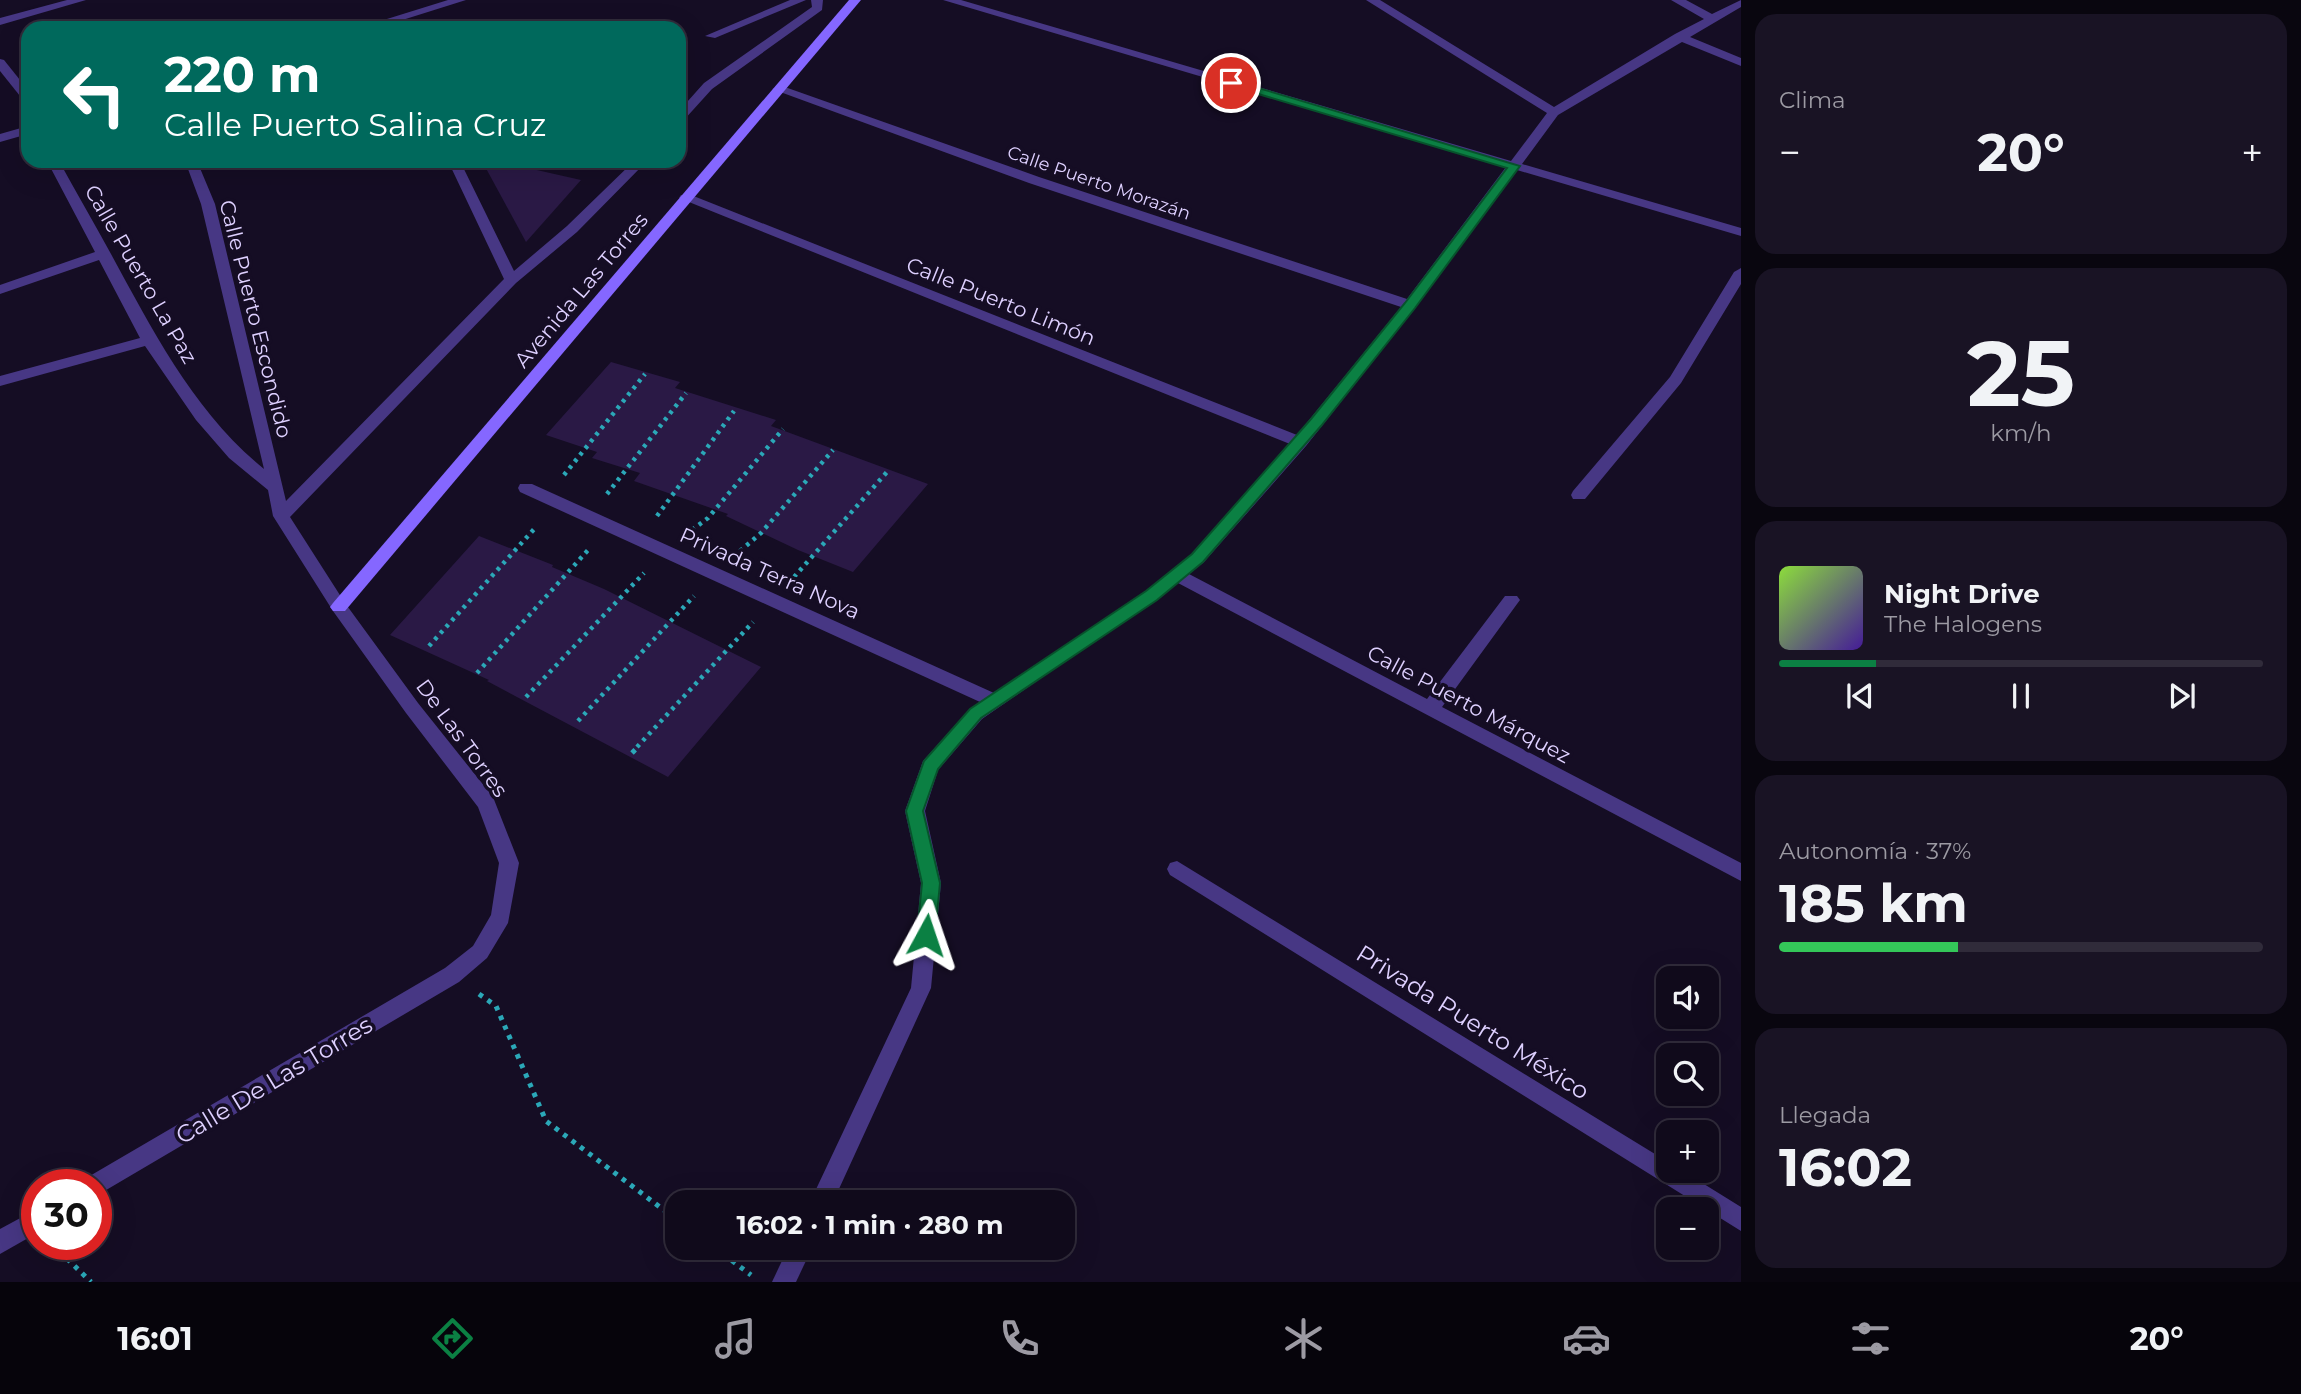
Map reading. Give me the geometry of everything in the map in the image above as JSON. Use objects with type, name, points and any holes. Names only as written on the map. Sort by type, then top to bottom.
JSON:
[{"type":"main road","name":"Avenida Las Torres","points":[[339,607],[855,0]]},
{"type":"street","points":[[0,22],[80,0]]},
{"type":"street","points":[[398,21],[460,0]]},
{"type":"street","points":[[711,36],[800,0]]},
{"type":"street","points":[[686,110],[708,86],[818,8],[817,0]]},
{"type":"street","points":[[949,0],[1741,232]]},
{"type":"street","points":[[1372,0],[1554,112]]},
{"type":"street","points":[[1677,0],[1713,19]]},
{"type":"street","points":[[827,1190],[921,988],[931,883],[915,811],[930,766],[976,714],[1151,596],[1198,558],[1300,442],[1410,305],[1554,112],[1679,36],[1741,2]]},
{"type":"street","points":[[1679,36],[1741,62]]},
{"type":"street","points":[[0,63],[21,89]]},
{"type":"street","name":"Calle Puerto Morazán","points":[[778,89],[1034,180],[1410,305]]},
{"type":"street","points":[[0,138],[21,132]]},
{"type":"street","name":"Calle Puerto La Paz","points":[[57,168],[149,340],[201,416],[234,454],[276,488]]},
{"type":"street","name":"Calle Puerto Escondido","points":[[194,168],[208,204],[276,488]]},
{"type":"street","points":[[457,168],[511,280]]},
{"type":"street","name":"Avenida Las Torres","points":[[281,516],[511,280],[572,229],[634,168]]},
{"type":"street","name":"Calle Puerto Limón","points":[[686,198],[1300,442]]},
{"type":"street","points":[[0,290],[104,254]]},
{"type":"street","points":[[1579,495],[1676,380],[1741,272]]},
{"type":"street","points":[[0,381],[149,340]]},
{"type":"street","points":[[276,488],[281,516],[339,607]]},
{"type":"street","name":"Privada Terra Nova","points":[[526,488],[995,701]]},
{"type":"street","name":"Calle Puerto Márquez","points":[[1176,575],[1741,873]]},
{"type":"street","points":[[1430,709],[1511,600]]},
{"type":"street","name":"De Las Torres","points":[[339,607],[412,709],[485,803],[509,863],[500,917],[480,952],[452,975]]},
{"type":"street","name":"Privada Puerto México","points":[[1177,869],[1741,1220]]},
{"type":"street","name":"Calle De Las Torres","points":[[112,1176],[452,975]]},
{"type":"street","points":[[0,1242],[21,1230]]},
{"type":"street","points":[[784,1282],[794,1260]]},
{"type":"path","points":[[429,646],[552,500],[645,374]]},
{"type":"path","points":[[590,516],[686,393]]},
{"type":"path","points":[[639,539],[734,411]]},
{"type":"path","points":[[477,673],[610,526]]},
{"type":"path","points":[[452,975],[496,1006],[546,1121],[665,1211]]},
{"type":"path","points":[[68,1260],[91,1282]]},
{"type":"path","points":[[731,1260],[760,1282]]},
{"type":"building","points":[[486,168],[528,168],[581,180],[526,242]]},
{"type":"building","points":[[611,362],[680,382],[675,388],[776,420],[771,426],[928,484],[853,572],[798,550],[726,516],[728,514],[634,481],[640,473],[592,458],[597,452],[546,435]]},
{"type":"building","points":[[479,536],[553,565],[552,567],[604,589],[761,667],[668,777],[487,681],[489,680],[390,635]]},
{"type":"route","points":[[926,935],[931,883],[915,811],[930,766],[976,714],[1151,596],[1198,558],[1316,423],[1410,305],[1514,166],[1231,83]]}]
